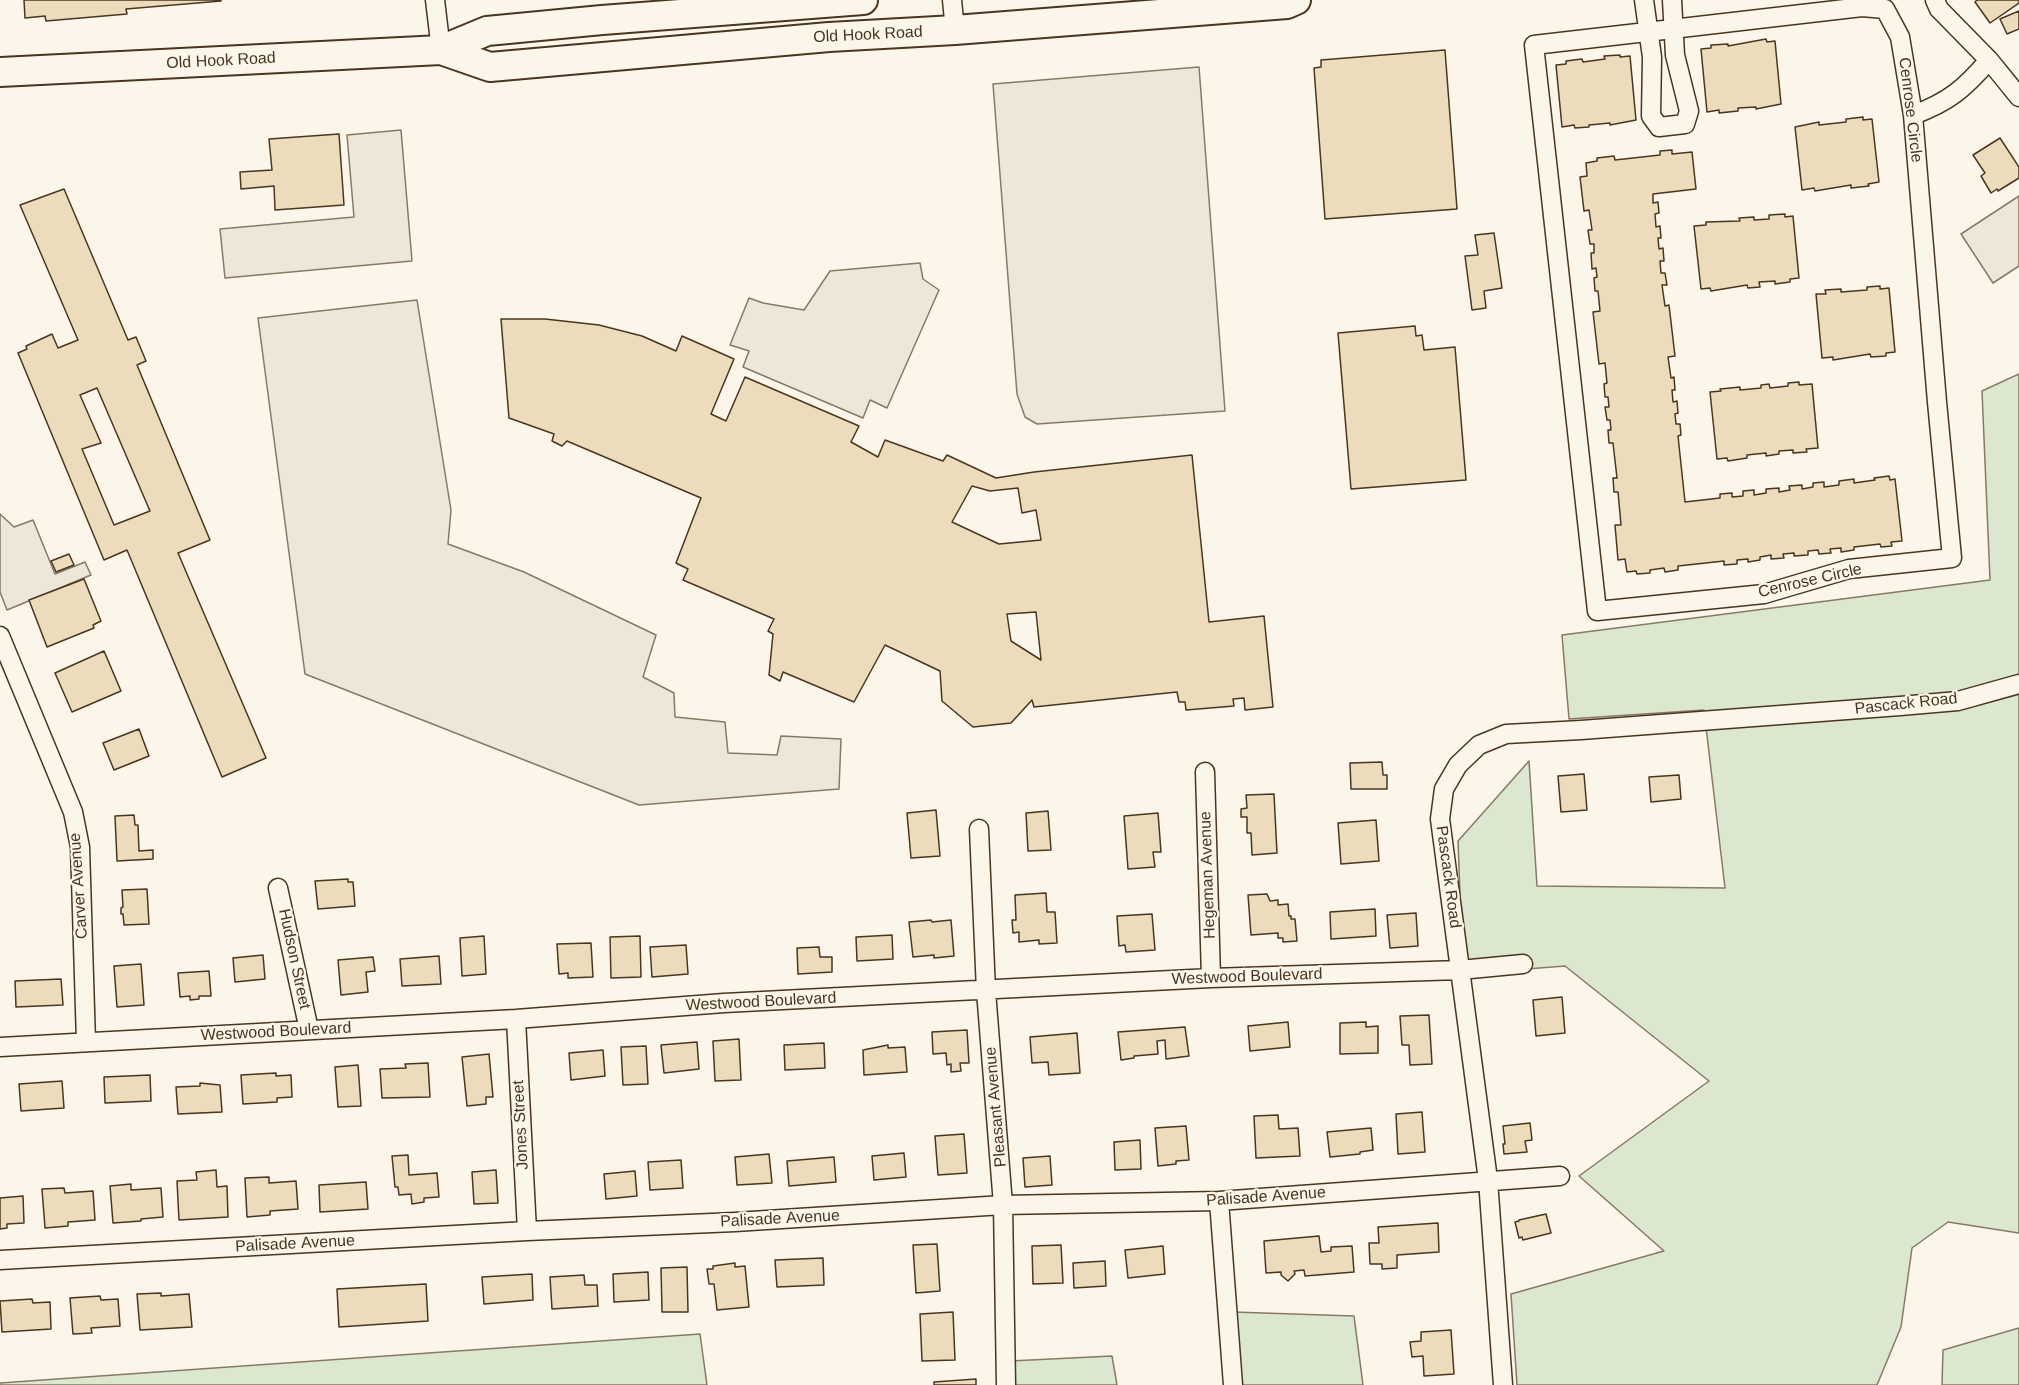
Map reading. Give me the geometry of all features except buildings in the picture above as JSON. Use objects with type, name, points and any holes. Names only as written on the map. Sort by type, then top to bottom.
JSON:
[{"type":"main road","name":"Old Hook Road","points":[[0,72],[441,50],[488,31],[863,0]]},
{"type":"main road","name":"Old Hook Road","points":[[441,50],[490,67],[829,37],[955,30],[1287,4],[1296,0]]},
{"type":"street","points":[[435,0],[441,50]]},
{"type":"street","points":[[952,0],[955,30]]},
{"type":"street","points":[[1644,0],[1652,57],[1652,116],[1659,127],[1685,124],[1689,111],[1675,54],[1671,0]]},
{"type":"street","points":[[1935,0],[1939,9],[1989,60],[2019,97]]},
{"type":"street","name":"Cenrose Circle","points":[[1862,7],[1885,9],[1900,37],[1913,115],[1952,558],[1849,569],[1764,594],[1597,611],[1534,45],[1673,29],[1862,7]]},
{"type":"street","points":[[1913,115],[1938,106],[1969,84],[1989,60]]},
{"type":"street","name":"Carver Avenue","points":[[0,637],[73,812],[80,847],[86,1042]]},
{"type":"street","name":"Pascack Road","points":[[1503,1385],[1488,1180],[1440,819],[1444,789],[1458,765],[1479,745],[1506,734],[1617,728],[1958,700],[2019,684]]},
{"type":"street","name":"Hegeman Avenue","points":[[1205,772],[1212,978]]},
{"type":"street","name":"Pleasant Avenue","points":[[979,829],[986,990],[1003,1205],[1006,1385]]},
{"type":"street","name":"Hudson Street","points":[[278,888],[309,1030]]},
{"type":"street","name":"Westwood Boulevard","points":[[0,1047],[516,1019],[724,1004],[1212,978],[1460,970],[1523,964]]},
{"type":"street","name":"Jones Street","points":[[516,1019],[527,1231]]},
{"type":"street","name":"Palisade Avenue","points":[[0,1260],[735,1222],[1003,1205],[1219,1201],[1560,1176]]},
{"type":"street","points":[[1219,1201],[1233,1385]]},
{"type":"green space","points":[[2019,374],[2019,1233],[1948,1222],[1912,1248],[1901,1327],[1877,1385],[1517,1385],[1511,1294],[1664,1251],[1579,1176],[1709,1081],[1565,966],[1463,974],[1458,841],[1529,761],[1537,886],[1725,888],[1704,710],[1569,719],[1562,635],[1990,580],[1982,391]]},
{"type":"green space","points":[[1233,1312],[1354,1316],[1363,1385],[1239,1385]]},
{"type":"green space","points":[[2019,1328],[2019,1385],[1942,1385],[1943,1350]]},
{"type":"green space","points":[[700,1334],[707,1385],[0,1385],[0,1383]]},
{"type":"green space","points":[[1112,1356],[1117,1385],[1010,1385],[1010,1361]]},
{"type":"shaded area","points":[[1199,67],[1225,411],[1037,424],[1025,417],[1017,394],[993,84]]},
{"type":"shaded area","points":[[401,130],[412,261],[225,278],[220,229],[354,217],[347,135]]},
{"type":"shaded area","points":[[2019,196],[2019,266],[1993,283],[1961,234]]},
{"type":"shaded area","points":[[920,263],[923,279],[939,290],[887,408],[870,400],[863,418],[743,367],[749,351],[730,345],[749,298],[763,303],[804,310],[830,271]]},
{"type":"shaded area","points":[[417,300],[451,510],[448,544],[524,572],[656,635],[643,677],[674,693],[675,717],[725,722],[728,753],[777,755],[781,736],[841,739],[839,789],[639,805],[305,674],[258,318]]},
{"type":"shaded area","points":[[0,514],[14,527],[33,520],[55,574],[85,562],[91,575],[7,610],[0,592]]}]
